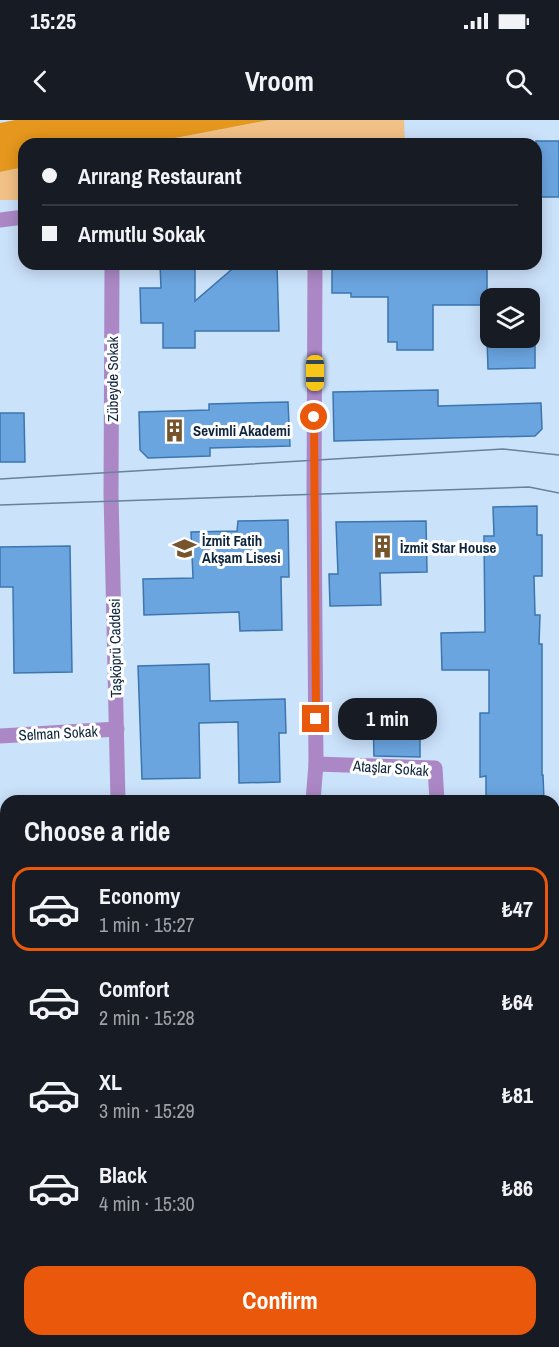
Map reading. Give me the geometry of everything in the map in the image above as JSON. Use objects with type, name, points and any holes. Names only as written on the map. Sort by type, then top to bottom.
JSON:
[{"type":"street","points":[[0,220],[18,218]]},
{"type":"street","name":"Zübeyde Sokak","points":[[111,494],[112,270]]},
{"type":"street","points":[[313,795],[316,764],[315,270]]},
{"type":"street","name":"Taşköprü Caddesi","points":[[111,494],[118,795]]},
{"type":"street","name":"Selman Sokak","points":[[0,736],[117,729]]},
{"type":"street","name":"Ataşlar Sokak","points":[[316,764],[435,768],[437,795]]},
{"type":"shaded area","points":[[15,120],[269,120],[175,138],[18,138],[18,168],[0,172],[0,123]]},
{"type":"shaded area","points":[[269,120],[404,120],[405,138],[175,138]]},
{"type":"shaded area","points":[[18,168],[18,200],[0,200],[0,172]]},
{"type":"building","points":[[542,141],[559,141],[559,197],[542,197]]},
{"type":"building","points":[[160,270],[195,270],[195,301],[231,270],[277,270],[279,331],[195,331],[195,348],[163,348],[163,323],[141,323],[140,288],[161,288]]},
{"type":"building","points":[[332,270],[487,270],[487,288],[480,288],[480,305],[433,305],[433,350],[397,350],[397,342],[388,342],[388,297],[351,297],[351,293],[332,293]]},
{"type":"building","points":[[487,348],[535,348],[535,368],[488,369]]},
{"type":"building","points":[[438,390],[438,406],[541,403],[542,429],[535,436],[334,441],[333,392]]},
{"type":"building","points":[[288,402],[290,446],[210,448],[210,456],[148,458],[140,450],[139,412],[209,410],[209,404]]},
{"type":"building","points":[[0,413],[24,413],[25,462],[0,462]]},
{"type":"building","points":[[537,506],[537,535],[542,535],[542,576],[534,576],[535,615],[540,615],[539,644],[542,644],[544,795],[486,795],[486,776],[480,777],[480,713],[489,713],[489,670],[442,670],[441,633],[485,632],[484,536],[494,536],[493,507]]},
{"type":"building","points":[[288,520],[289,577],[281,577],[282,630],[240,631],[239,612],[144,615],[143,579],[193,578],[191,532],[237,531],[238,521]]},
{"type":"building","name":"İzmit Star House","points":[[426,521],[427,572],[380,573],[381,605],[330,606],[329,574],[338,574],[336,522]]},
{"type":"building","points":[[70,546],[72,672],[14,673],[13,587],[0,587],[0,547]]},
{"type":"building","points":[[209,664],[210,701],[285,699],[286,733],[279,733],[280,782],[239,783],[238,722],[199,723],[200,778],[142,779],[138,666]]},
{"type":"building","points":[[373,719],[420,719],[420,757],[374,756]]},
{"type":"tram line","points":[[0,479],[503,449],[559,455]]},
{"type":"tram line","points":[[0,505],[529,487],[559,493]]},
{"type":"place","name":"Sevimli Akademi","points":[[175,430]]},
{"type":"place","name":"İzmit Star House","points":[[382,547]]},
{"type":"place","name":"İzmit Fatih Akşam Lisesi","points":[[184,549]]},
{"type":"route","points":[[314,417],[316,719]]}]
